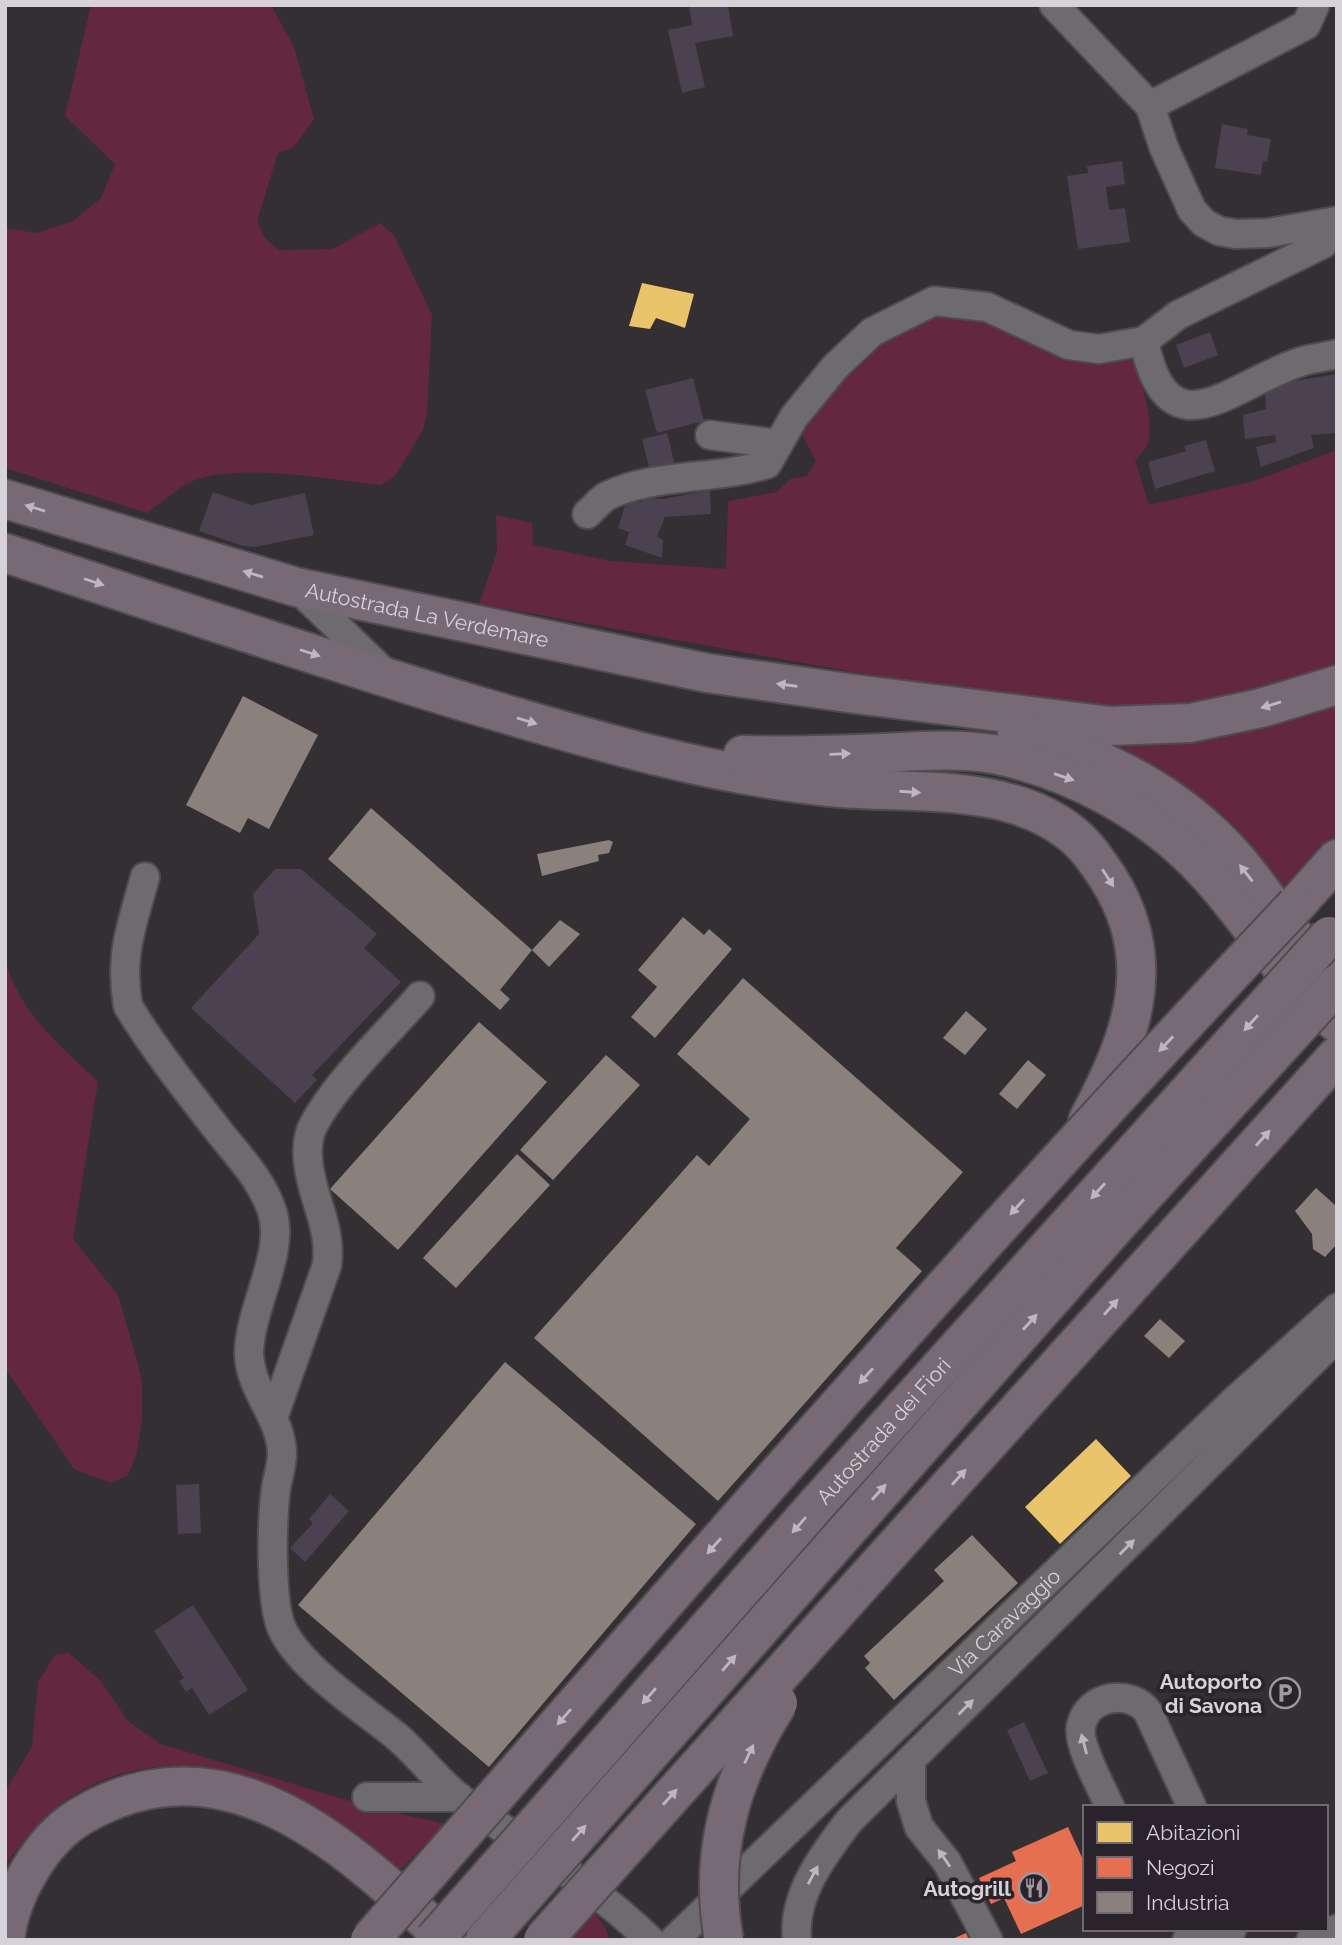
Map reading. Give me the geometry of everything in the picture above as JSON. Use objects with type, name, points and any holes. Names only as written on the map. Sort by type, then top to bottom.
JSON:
[{"type":"highway","name":"Autostrada La Verdemare","points":[[5,499],[296,587],[707,673],[855,694]]},
{"type":"highway","points":[[5,553],[392,681],[625,747],[712,769],[772,780],[998,799],[1041,815],[1072,834],[1097,861],[1117,892],[1131,926],[1138,988],[1133,1014],[1113,1073],[1079,1138]]},
{"type":"highway","points":[[855,694],[1110,726],[1190,723],[1261,708],[1337,685]]},
{"type":"highway","points":[[855,694],[1040,740],[1097,758],[1136,777],[1168,798],[1228,852],[1305,951],[1337,983]]},
{"type":"highway","points":[[625,747],[703,754],[784,756],[940,750],[992,754],[1082,783],[1135,811],[1183,849],[1231,901],[1297,986],[1337,1023]]},
{"type":"highway","points":[[370,1940],[677,1588],[1079,1138],[1337,859]]},
{"type":"highway","name":"Autostrada dei Fiori","points":[[435,1940],[827,1494],[1333,931]]},
{"type":"highway","name":"Autostrada dei Fiori","points":[[485,1940],[1114,1228],[1337,983]]},
{"type":"highway","points":[[543,1940],[1337,1056]]},
{"type":"highway","points":[[724,1940],[718,1908],[718,1875],[726,1815],[735,1785],[763,1727],[847,1600]]},
{"type":"highway","points":[[5,1940],[20,1893],[51,1844],[68,1824],[96,1807],[135,1791],[174,1785],[210,1788],[247,1797],[306,1824],[384,1881],[447,1940]]},
{"type":"highway","points":[[20,1893],[23,1940]]},
{"type":"street","points":[[1054,5],[1150,106],[1164,148],[1192,210],[1204,223],[1219,231],[1236,234],[1268,233],[1337,222]]},
{"type":"street","points":[[1150,106],[1306,25],[1315,5]]},
{"type":"street","points":[[587,514],[604,497],[633,485],[727,474],[767,464],[774,458],[778,444],[810,396],[872,332],[934,301],[987,307],[1069,345],[1099,349],[1144,341],[1178,315],[1323,244],[1337,222]]},
{"type":"street","points":[[1144,341],[1158,384],[1171,399],[1192,407],[1244,388],[1300,362],[1337,354]]},
{"type":"street","points":[[710,435],[778,444]]},
{"type":"street","points":[[296,587],[392,681]]},
{"type":"street","points":[[145,877],[127,932],[124,986],[128,1006],[171,1069],[251,1167],[272,1212],[275,1240],[251,1325],[249,1357],[256,1385],[273,1418],[282,1452],[276,1492],[273,1595],[281,1629],[294,1650],[357,1708],[422,1759],[459,1797],[615,1906],[650,1940]]},
{"type":"street","points":[[273,1418],[330,1243],[308,1161],[308,1137],[314,1123],[342,1086],[421,996]]},
{"type":"street","name":"Via Caravaggio","points":[[674,1940],[1232,1404],[1337,1308]]},
{"type":"street","points":[[1232,1404],[1333,1344]]},
{"type":"street","points":[[797,1940],[800,1909],[809,1882],[825,1853],[849,1821],[1333,1344]]},
{"type":"street","points":[[1109,1805],[1087,1754],[1081,1727],[1087,1712],[1096,1705],[1119,1696],[1141,1702],[1149,1712],[1191,1805]]},
{"type":"street","points":[[911,1762],[911,1801],[919,1827],[947,1862],[988,1940]]},
{"type":"street","points":[[367,1797],[459,1797]]},
{"type":"street","points":[[1194,1933],[1213,1931]]},
{"type":"street","points":[[1311,1940],[1328,1931]]},
{"type":"shaded area","points":[[91,5],[271,5],[294,47],[314,119],[294,147],[278,153],[257,221],[264,237],[279,250],[332,249],[380,223],[394,235],[432,315],[427,413],[423,430],[395,476],[381,485],[309,476],[228,473],[187,484],[147,513],[5,468],[5,228],[37,233],[73,221],[101,198],[115,164],[65,116]]},
{"type":"shaded area","points":[[941,312],[1132,351],[1150,427],[1146,448],[1135,460],[1149,505],[1254,481],[1337,450],[1337,664],[1273,686],[1168,709],[1070,707],[924,685],[479,604],[497,552],[496,515],[532,523],[533,545],[611,561],[726,569],[728,501],[777,492],[790,479],[807,476],[816,461],[800,431],[815,411],[846,376],[879,347]]},
{"type":"shaded area","points":[[1337,701],[1337,837],[1285,894],[1100,740]]},
{"type":"shaded area","points":[[5,958],[11,978],[30,1011],[98,1082],[73,1239],[118,1295],[142,1382],[142,1420],[136,1456],[128,1475],[111,1483],[74,1469],[5,1368]]},
{"type":"shaded area","points":[[69,1653],[101,1681],[128,1721],[161,1744],[366,1806],[446,1824],[397,1873],[324,1817],[272,1786],[215,1769],[155,1767],[98,1782],[72,1796],[44,1819],[5,1865],[5,1792],[32,1746],[38,1682],[55,1655]]},
{"type":"shaded area","points":[[592,1909],[605,1927],[610,1940],[565,1940]]},
{"type":"building: Abitazioni","points":[[642,283],[694,294],[685,328],[656,318],[650,329],[629,326]]},
{"type":"building: Abitazioni","points":[[1096,1439],[1131,1476],[1060,1544],[1025,1507]]},
{"type":"building: Negozi","name":"Autogrill","points":[[1068,1827],[1083,1860],[1083,1906],[1021,1934],[1004,1898],[991,1904],[979,1878],[1016,1861],[1012,1852]]},
{"type":"building: Negozi","points":[[966,1933],[969,1940],[950,1940]]},
{"type":"building: Industria","points":[[243,696],[318,735],[269,829],[248,818],[240,833],[186,805]]},
{"type":"building: Industria","points":[[371,808],[532,950],[500,990],[510,999],[500,1010],[328,859]]},
{"type":"building: Industria","points":[[609,840],[613,842],[609,853],[598,855],[599,861],[542,876],[537,854]]},
{"type":"building: Industria","points":[[683,917],[704,935],[709,929],[732,949],[655,1038],[631,1017],[657,987],[638,970]]},
{"type":"building: Industria","points":[[560,920],[580,934],[549,967],[532,950]]},
{"type":"building: Industria","points":[[743,978],[963,1172],[896,1248],[922,1271],[718,1501],[534,1338],[697,1155],[709,1166],[750,1119],[677,1054]]},
{"type":"building: Industria","points":[[966,1011],[987,1029],[965,1055],[943,1038]]},
{"type":"building: Industria","points":[[479,1022],[547,1082],[398,1250],[330,1189]]},
{"type":"building: Industria","points":[[606,1055],[640,1085],[553,1180],[520,1150]]},
{"type":"building: Industria","points":[[1028,1060],[1046,1075],[1017,1109],[999,1094]]},
{"type":"building: Industria","points":[[517,1154],[550,1185],[456,1288],[423,1258]]},
{"type":"building: Industria","points":[[1316,1188],[1335,1205],[1337,1203],[1337,1244],[1325,1257],[1313,1249],[1312,1234],[1295,1211]]},
{"type":"building: Industria","points":[[1160,1319],[1185,1341],[1169,1358],[1144,1336]]},
{"type":"building: Industria","points":[[505,1362],[696,1524],[489,1767],[298,1605]]},
{"type":"building: Industria","points":[[972,1535],[1018,1583],[894,1700],[865,1668],[870,1663],[864,1656],[944,1581],[934,1570]]},
{"type":"building: Altro","points":[[689,5],[728,5],[733,36],[695,43],[705,87],[682,93],[668,30],[692,25]]},
{"type":"building: Altro","points":[[1222,124],[1248,129],[1247,135],[1271,139],[1267,162],[1263,161],[1261,175],[1215,168]]},
{"type":"building: Altro","points":[[1122,161],[1125,184],[1106,187],[1109,210],[1125,208],[1130,242],[1078,249],[1067,176],[1088,173],[1087,166]]},
{"type":"building: Altro","points":[[1210,332],[1218,355],[1184,368],[1176,345]]},
{"type":"building: Altro","points":[[1337,374],[1337,433],[1311,435],[1314,448],[1261,467],[1256,447],[1276,442],[1275,435],[1245,439],[1243,415],[1266,409],[1264,386]]},
{"type":"building: Altro","points":[[693,378],[704,421],[657,433],[645,390]]},
{"type":"building: Altro","points":[[667,433],[676,469],[651,475],[642,439]]},
{"type":"building: Altro","points":[[1206,440],[1215,471],[1155,489],[1148,462],[1186,451],[1184,446]]},
{"type":"building: Altro","points":[[710,490],[711,514],[665,517],[657,536],[663,540],[662,558],[625,545],[629,532],[618,528],[627,499],[642,502],[644,498],[664,499]]},
{"type":"building: Altro","points":[[213,492],[251,505],[305,493],[314,535],[255,547],[243,546],[199,531]]},
{"type":"building: Altro","points":[[275,869],[301,869],[377,934],[364,948],[401,982],[312,1075],[317,1080],[295,1103],[191,1008],[259,934],[253,894]]},
{"type":"building: Altro","points":[[199,1484],[201,1533],[178,1534],[176,1485]]},
{"type":"building: Altro","points":[[330,1494],[349,1511],[305,1562],[290,1548],[313,1523],[309,1519]]},
{"type":"building: Altro","points":[[193,1605],[248,1690],[209,1715],[192,1688],[186,1692],[179,1681],[184,1678],[154,1631]]},
{"type":"building: Altro","points":[[1024,1722],[1048,1773],[1030,1781],[1007,1730]]},
{"type":"place","name":"Autoporto di Savona","points":[[1285,1693]]},
{"type":"place","name":"Autogrill","points":[[1034,1888]]}]
